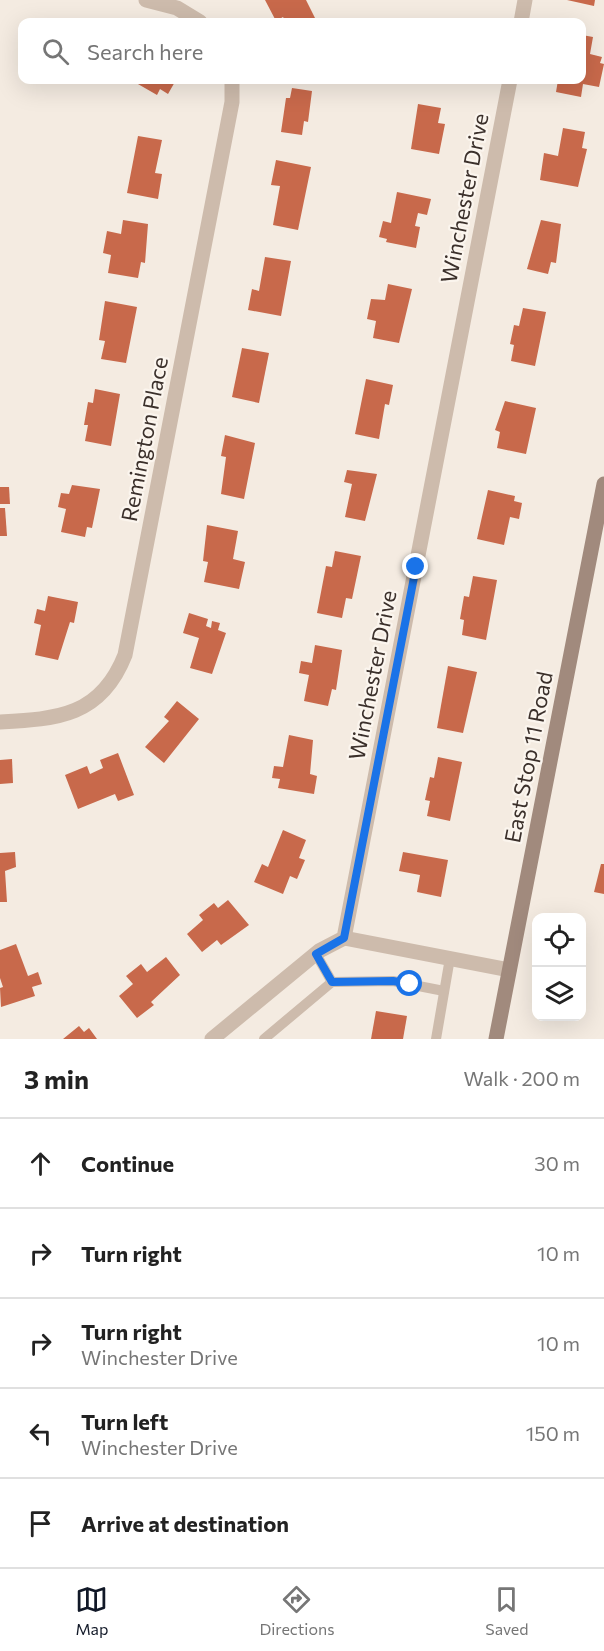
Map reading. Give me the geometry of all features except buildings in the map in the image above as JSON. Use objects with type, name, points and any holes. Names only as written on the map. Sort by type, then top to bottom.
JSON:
[{"type":"main road","name":"East Stop 11 Road","points":[[496,1039],[604,484]]},
{"type":"street","points":[[146,0],[177,8],[193,18]]},
{"type":"street","points":[[522,18],[525,0]]},
{"type":"street","name":"Remington Place","points":[[0,722],[51,719],[80,709],[106,689],[125,655],[232,102],[232,84]]},
{"type":"street","name":"Winchester Drive","points":[[344,938],[509,84]]},
{"type":"street","points":[[212,1039],[316,954],[344,938],[509,969]]},
{"type":"lane","points":[[316,954],[332,982]]},
{"type":"lane","points":[[436,1039],[450,958]]},
{"type":"lane","points":[[264,1039],[332,982],[393,981],[444,991]]},
{"type":"route","points":[[410,984],[393,981],[332,982],[316,954],[344,938],[416,567]]}]
